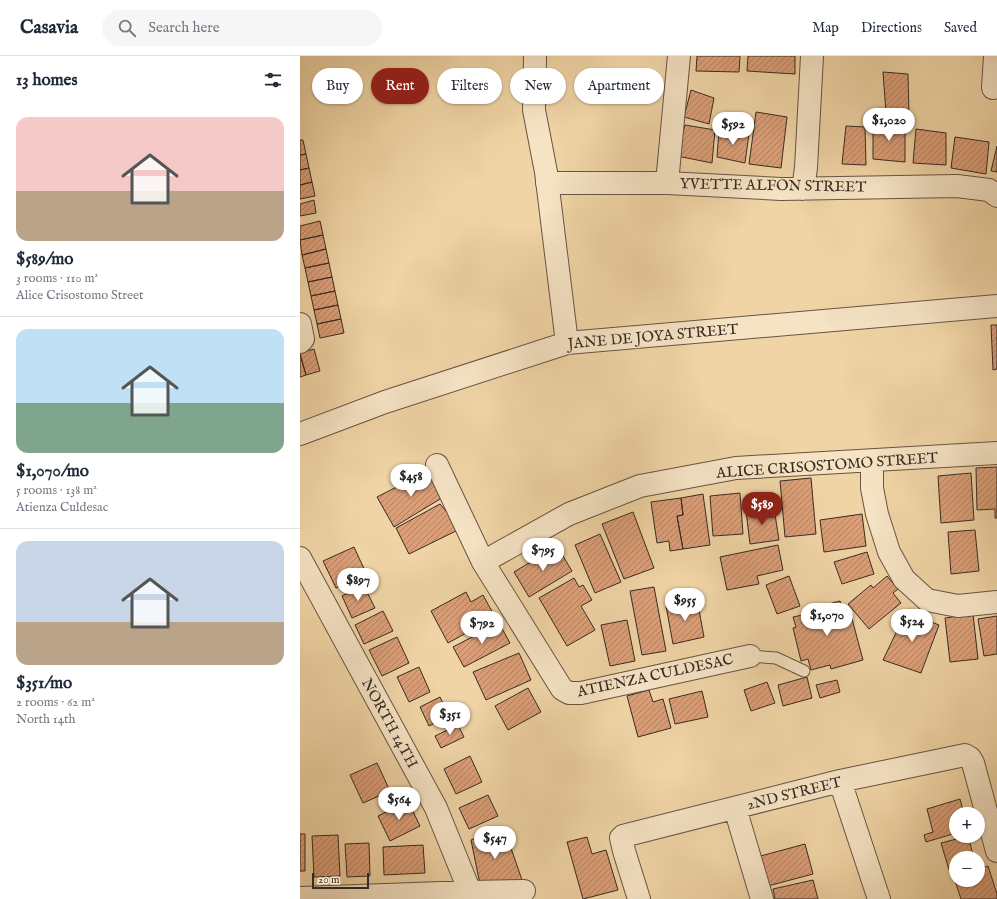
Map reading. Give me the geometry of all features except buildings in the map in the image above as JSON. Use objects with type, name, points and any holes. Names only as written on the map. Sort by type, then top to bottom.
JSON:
[{"type":"street","points":[[535,56],[534,110],[547,183],[567,343]]},
{"type":"street","points":[[667,183],[679,56]]},
{"type":"street","points":[[804,189],[812,56]]},
{"type":"street","points":[[993,88],[995,56]]},
{"type":"street","name":"YVETTE ALFON STREET","points":[[547,183],[667,183],[781,189],[957,186],[989,190],[997,196]]},
{"type":"street","name":"JANE DE JOYA STREET","points":[[300,434],[385,402],[567,343],[997,306]]},
{"type":"street","points":[[300,324],[304,339],[300,342]]},
{"type":"street","name":"ALICE CRISOSTOMO STREET","points":[[483,562],[569,514],[640,486],[736,468],[997,453]]},
{"type":"street","points":[[872,461],[872,488],[877,514],[889,552],[904,580],[927,600],[958,606],[997,602]]},
{"type":"street","points":[[437,465],[483,562]]},
{"type":"street","name":"NORTH 14TH","points":[[300,558],[436,808],[470,892]]},
{"type":"street","name":"ATIENZA CULDESAC","points":[[483,562],[562,689],[569,693],[581,693],[750,656]]},
{"type":"street","name":"2ND STREET","points":[[639,899],[624,851],[621,838],[623,836],[840,781],[965,755],[970,758],[973,764],[992,813]]},
{"type":"street","points":[[840,781],[879,899]]},
{"type":"street","points":[[734,808],[762,899]]},
{"type":"street","points":[[992,813],[997,851]]},
{"type":"street","points":[[300,898],[470,892],[524,892]]},
{"type":"lane","points":[[750,656],[776,658],[804,671]]}]
